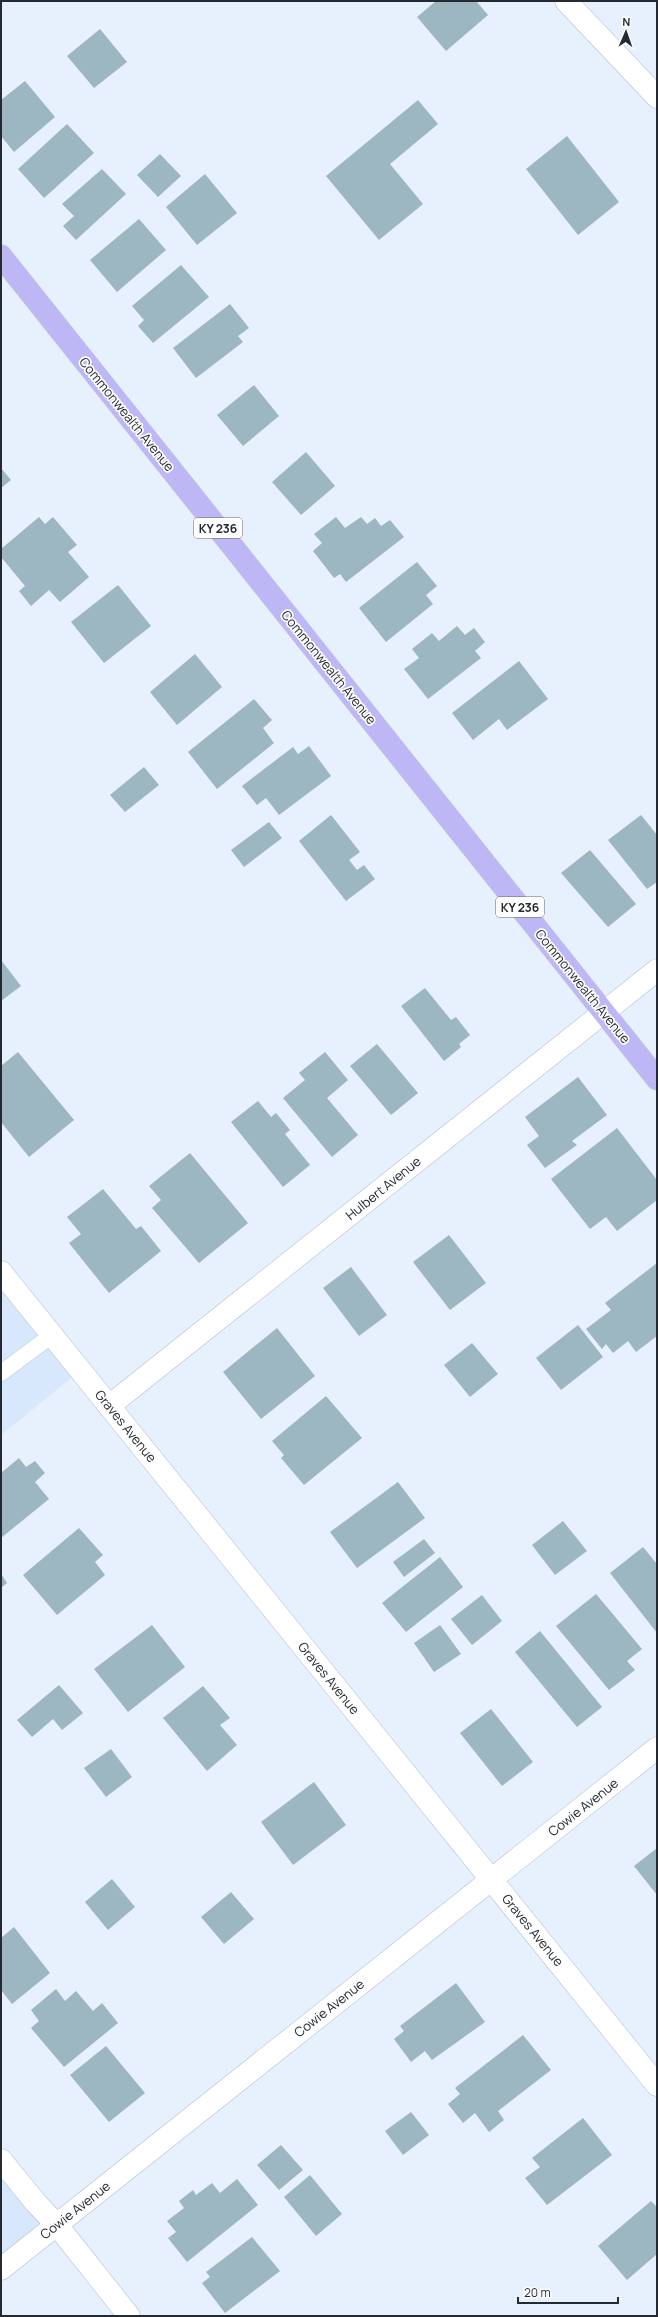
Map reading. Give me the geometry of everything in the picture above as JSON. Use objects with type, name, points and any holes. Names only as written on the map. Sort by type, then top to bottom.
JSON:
[{"type":"main road","name":"Commonwealth Avenue","points":[[1,256],[657,1079]]},
{"type":"street","points":[[566,1],[657,97]]},
{"type":"street","name":"Hulbert Avenue","points":[[109,1406],[657,970]]},
{"type":"street","name":"Graves Avenue","points":[[1,1272],[657,2085]]},
{"type":"street","name":"Cowie Avenue","points":[[1,2269],[657,1748]]},
{"type":"street","points":[[1,2160],[36,2203],[56,2224],[129,2316]]},
{"type":"lane","points":[[1,1372],[52,1334]]},
{"type":"shaded area","points":[[1,1272],[81,1370],[1,1435]]},
{"type":"shaded area","points":[[1,2160],[56,2224],[1,2269]]},
{"type":"building","points":[[436,1],[476,1],[488,15],[446,51],[417,17]]},
{"type":"building","points":[[100,29],[127,62],[94,88],[67,56]]},
{"type":"building","points":[[25,81],[55,117],[14,152],[1,136],[1,100]]},
{"type":"building","points":[[418,100],[438,124],[390,164],[423,204],[379,240],[326,176]]},
{"type":"building","points":[[67,124],[94,153],[44,198],[18,169]]},
{"type":"building","points":[[567,136],[619,202],[578,235],[526,169]]},
{"type":"building","points":[[160,154],[181,176],[158,197],[137,175]]},
{"type":"building","points":[[102,169],[126,194],[76,240],[63,226],[74,216],[62,204]]},
{"type":"building","points":[[205,174],[237,213],[197,245],[166,207]]},
{"type":"building","points":[[139,219],[166,250],[117,292],[90,260]]},
{"type":"building","points":[[181,265],[209,297],[153,343],[138,326],[144,320],[132,306]]},
{"type":"building","points":[[230,304],[249,328],[238,336],[243,342],[196,378],[173,348]]},
{"type":"building","points":[[254,385],[279,416],[243,446],[217,415]]},
{"type":"building","points":[[306,452],[335,486],[301,515],[272,482]]},
{"type":"building","points":[[1,468],[11,480],[1,488]]},
{"type":"building","points":[[39,517],[45,524],[53,517],[77,545],[68,552],[89,577],[60,602],[49,590],[31,606],[19,591],[25,586],[1,557],[1,549]]},
{"type":"building","points":[[336,517],[345,528],[361,517],[367,524],[375,518],[381,526],[390,520],[404,537],[346,582],[340,574],[334,578],[313,551],[322,543],[314,534]]},
{"type":"building","points":[[417,562],[437,586],[426,595],[433,604],[386,642],[359,608]]},
{"type":"building","points":[[118,585],[151,626],[104,663],[71,622]]},
{"type":"building","points":[[457,626],[465,635],[474,628],[485,642],[475,651],[481,658],[428,699],[404,669],[419,658],[412,649],[432,633],[439,641]]},
{"type":"building","points":[[195,654],[222,687],[177,725],[150,692]]},
{"type":"building","points":[[519,661],[548,699],[507,730],[499,719],[473,740],[452,713]]},
{"type":"building","points":[[254,699],[272,720],[263,728],[274,743],[217,789],[188,752]]},
{"type":"building","points":[[309,746],[331,776],[279,815],[266,798],[257,805],[242,786],[293,747],[298,754]]},
{"type":"building","points":[[144,767],[159,785],[125,812],[110,795]]},
{"type":"building","points":[[331,815],[360,852],[349,860],[357,870],[364,865],[375,879],[346,901],[299,841]]},
{"type":"building","points":[[641,815],[657,835],[657,882],[647,889],[608,840]]},
{"type":"building","points":[[269,822],[282,838],[244,867],[231,850]]},
{"type":"building","points":[[590,850],[636,904],[608,927],[561,873]]},
{"type":"building","points":[[1,960],[21,986],[1,1001]]},
{"type":"building","points":[[425,988],[451,1020],[456,1017],[470,1035],[459,1044],[461,1047],[444,1061],[401,1006]]},
{"type":"building","points":[[377,1044],[418,1093],[391,1115],[350,1066]]},
{"type":"building","points":[[18,1052],[74,1120],[29,1157],[1,1122],[1,1066]]},
{"type":"building","points":[[325,1052],[348,1080],[327,1098],[358,1135],[332,1157],[283,1098],[305,1080],[299,1073]]},
{"type":"building","points":[[578,1077],[607,1115],[572,1141],[577,1145],[545,1168],[527,1145],[539,1136],[525,1117]]},
{"type":"building","points":[[258,1101],[271,1117],[276,1113],[290,1130],[285,1134],[310,1165],[283,1187],[231,1122]]},
{"type":"building","points":[[617,1128],[657,1180],[657,1200],[617,1231],[606,1217],[590,1229],[551,1179]]},
{"type":"building","points":[[190,1153],[248,1223],[199,1263],[152,1208],[161,1200],[149,1186]]},
{"type":"building","points":[[103,1189],[136,1229],[141,1226],[161,1251],[109,1293],[69,1243],[81,1234],[67,1217]]},
{"type":"building","points":[[449,1235],[486,1283],[450,1310],[413,1262]]},
{"type":"building","points":[[657,1263],[657,1336],[636,1352],[628,1341],[613,1353],[606,1344],[602,1349],[586,1329],[611,1310],[605,1303]]},
{"type":"building","points":[[351,1267],[387,1315],[359,1336],[323,1288]]},
{"type":"building","points":[[578,1325],[603,1357],[561,1390],[536,1358]]},
{"type":"building","points":[[277,1328],[315,1376],[261,1419],[223,1372]]},
{"type":"building","points":[[472,1343],[498,1374],[470,1397],[444,1365]]},
{"type":"building","points":[[326,1396],[362,1438],[304,1485],[281,1458],[284,1455],[272,1441]]},
{"type":"building","points":[[19,1458],[26,1467],[35,1461],[45,1473],[35,1482],[49,1499],[1,1538],[1,1473]]},
{"type":"building","points":[[398,1482],[425,1518],[357,1568],[330,1532]]},
{"type":"building","points":[[563,1521],[587,1551],[555,1575],[532,1545]]},
{"type":"building","points":[[79,1528],[103,1555],[95,1562],[105,1575],[57,1615],[23,1575]]},
{"type":"building","points":[[424,1539],[435,1553],[404,1577],[393,1562]]},
{"type":"building","points":[[643,1547],[657,1564],[657,1633],[610,1573]]},
{"type":"building","points":[[440,1557],[463,1587],[406,1632],[382,1603]]},
{"type":"building","points":[[1,1574],[7,1583],[1,1588]]},
{"type":"building","points":[[596,1594],[642,1649],[627,1661],[635,1670],[609,1690],[556,1626]]},
{"type":"building","points":[[482,1595],[502,1621],[472,1645],[451,1619]]},
{"type":"building","points":[[152,1625],[185,1667],[128,1712],[94,1669]]},
{"type":"building","points":[[440,1625],[461,1654],[434,1672],[414,1643]]},
{"type":"building","points":[[540,1631],[602,1707],[577,1727],[515,1652]]},
{"type":"building","points":[[59,1685],[83,1713],[62,1730],[53,1719],[32,1737],[17,1720]]},
{"type":"building","points":[[203,1686],[230,1718],[220,1725],[237,1745],[207,1771],[163,1718]]},
{"type":"building","points":[[491,1709],[533,1762],[502,1786],[460,1733]]},
{"type":"building","points":[[111,1749],[132,1777],[106,1797],[84,1768]]},
{"type":"building","points":[[314,1782],[346,1825],[293,1865],[261,1822]]},
{"type":"building","points":[[657,1848],[657,1895],[634,1866]]},
{"type":"building","points":[[112,1879],[135,1907],[108,1930],[85,1902]]},
{"type":"building","points":[[231,1892],[254,1919],[224,1944],[201,1917]]},
{"type":"building","points":[[14,1927],[50,1973],[12,2004],[1,1990],[1,1938]]},
{"type":"building","points":[[456,1983],[485,2022],[432,2060],[425,2051],[411,2062],[394,2039],[404,2031],[400,2026]]},
{"type":"building","points":[[56,1989],[65,2001],[76,1991],[93,2011],[102,2003],[118,2023],[64,2067],[31,2028],[39,2021],[31,2010]]},
{"type":"building","points":[[523,2035],[551,2070],[498,2111],[504,2120],[489,2132],[475,2113],[463,2123],[448,2104],[460,2094],[455,2088]]},
{"type":"building","points":[[106,2046],[145,2093],[109,2122],[70,2075]]},
{"type":"building","points":[[411,2112],[429,2135],[403,2155],[385,2131]]},
{"type":"building","points":[[583,2118],[612,2155],[547,2205],[525,2178],[540,2167],[532,2158]]},
{"type":"building","points":[[281,2145],[303,2170],[279,2190],[257,2165]]},
{"type":"building","points":[[310,2175],[342,2214],[316,2236],[284,2197]]},
{"type":"building","points":[[237,2179],[258,2205],[187,2262],[168,2238],[176,2232],[167,2221],[184,2208],[179,2201],[193,2190],[196,2195],[212,2183],[220,2193]]},
{"type":"building","points":[[651,2201],[657,2207],[657,2254],[627,2280],[598,2246]]},
{"type":"building","points":[[252,2237],[280,2271],[225,2313],[202,2283],[210,2277],[206,2272]]}]
